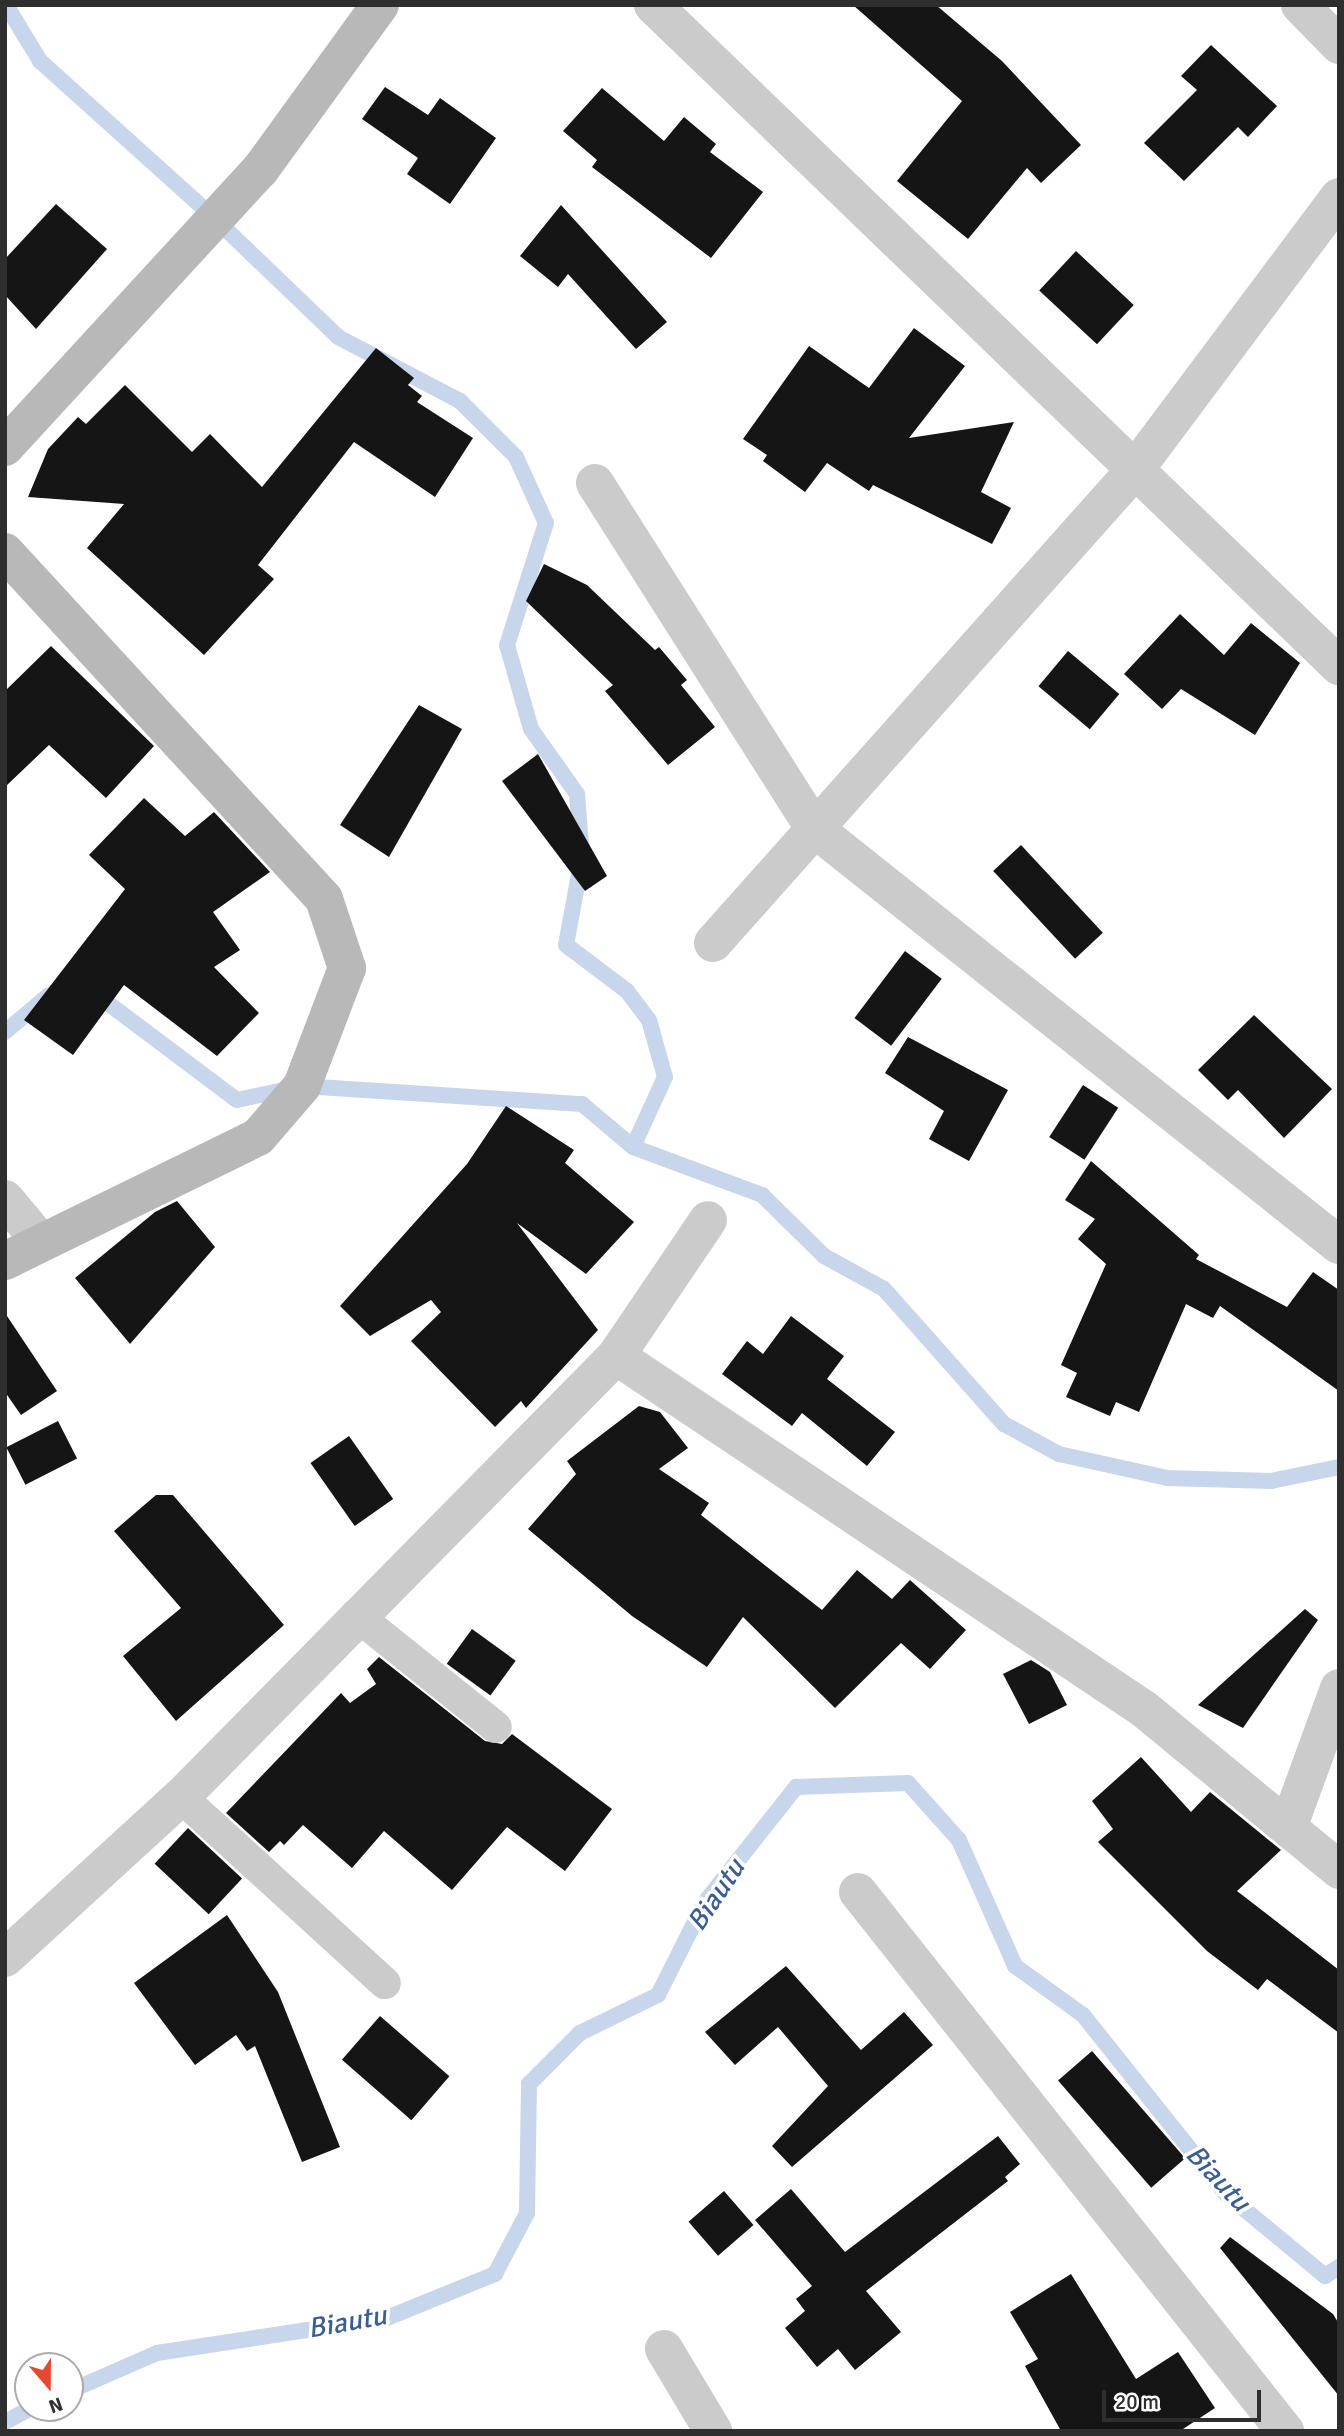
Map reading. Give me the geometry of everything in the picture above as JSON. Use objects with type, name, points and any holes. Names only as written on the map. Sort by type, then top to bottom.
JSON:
[{"type":"street","points":[[5,447],[260,170],[380,5]]},
{"type":"street","points":[[653,5],[1339,666]]},
{"type":"street","points":[[1300,5],[1339,45]]},
{"type":"street","points":[[713,943],[1134,471],[1339,197]]},
{"type":"street","points":[[595,483],[815,829],[1339,1245]]},
{"type":"street","points":[[5,552],[324,900],[347,968],[302,1086],[258,1137],[40,1241],[5,1261]]},
{"type":"street","points":[[5,1199],[40,1241]]},
{"type":"street","points":[[5,1958],[181,1797],[356,1615],[616,1356],[708,1220]]},
{"type":"street","points":[[616,1356],[1144,1709],[1289,1825],[1339,1870]]},
{"type":"street","points":[[1289,1825],[1339,1688]]},
{"type":"street","points":[[859,1892],[1285,2431]]},
{"type":"street","points":[[664,2349],[712,2431]]},
{"type":"lane","points":[[356,1615],[496,1727]]},
{"type":"lane","points":[[181,1797],[385,1983]]},
{"type":"building","points":[[853,5],[936,5],[1002,61],[1081,145],[1041,183],[1027,168],[968,239],[897,181],[962,101]]},
{"type":"building","points":[[1211,45],[1277,106],[1248,137],[1238,127],[1184,181],[1144,143],[1197,90],[1181,76]]},
{"type":"building","points":[[385,87],[428,115],[440,98],[496,138],[450,204],[407,174],[418,158],[362,119]]},
{"type":"building","points":[[602,88],[664,141],[684,117],[716,144],[710,152],[763,192],[711,258],[592,167],[597,160],[563,131]]},
{"type":"building","points":[[56,204],[107,249],[36,329],[5,295],[5,259]]},
{"type":"building","points":[[561,205],[667,322],[636,349],[568,274],[558,287],[520,256]]},
{"type":"building","points":[[1076,251],[1134,305],[1097,344],[1039,290]]},
{"type":"building","points":[[914,328],[965,366],[909,438],[1014,422],[981,492],[1011,508],[992,544],[873,485],[869,491],[827,463],[805,492],[763,461],[767,455],[743,439],[809,346],[869,388]]},
{"type":"building","points":[[376,348],[414,378],[408,385],[422,396],[417,402],[473,438],[435,497],[354,442],[258,565],[274,579],[204,655],[87,548],[124,504],[28,497],[48,449],[78,417],[86,424],[125,385],[192,452],[210,434],[262,487]]},
{"type":"building","points":[[544,564],[587,585],[655,650],[659,647],[687,680],[681,685],[715,727],[668,765],[605,691],[613,685],[526,601]]},
{"type":"building","points":[[1180,614],[1224,655],[1251,623],[1300,663],[1255,735],[1181,689],[1162,709],[1124,674]]},
{"type":"building","points":[[51,646],[154,746],[106,798],[49,745],[5,787],[5,691]]},
{"type":"building","points":[[1068,651],[1119,694],[1090,729],[1038,686]]},
{"type":"building","points":[[419,705],[462,729],[389,857],[340,825]]},
{"type":"building","points":[[538,754],[607,876],[585,891],[502,781]]},
{"type":"building","points":[[144,798],[185,836],[214,812],[270,872],[213,912],[240,950],[214,967],[259,1013],[217,1056],[124,985],[73,1055],[24,1020],[125,889],[89,855]]},
{"type":"building","points":[[1021,845],[1103,933],[1075,959],[993,871]]},
{"type":"building","points":[[905,951],[942,979],[891,1046],[854,1018]]},
{"type":"building","points":[[1254,1015],[1332,1089],[1284,1138],[1238,1090],[1228,1100],[1198,1070]]},
{"type":"building","points":[[908,1037],[1008,1090],[969,1161],[929,1139],[944,1111],[885,1073]]},
{"type":"building","points":[[1083,1085],[1118,1108],[1084,1160],[1049,1137]]},
{"type":"building","points":[[506,1106],[574,1150],[565,1163],[634,1222],[586,1274],[517,1223],[598,1330],[526,1408],[521,1401],[495,1427],[411,1341],[441,1312],[431,1300],[370,1336],[340,1306],[467,1164]]},
{"type":"building","points":[[1091,1161],[1199,1255],[1196,1259],[1287,1307],[1313,1272],[1339,1290],[1339,1391],[1220,1306],[1213,1318],[1186,1304],[1139,1412],[1116,1402],[1110,1416],[1066,1397],[1077,1373],[1061,1365],[1106,1264],[1078,1239],[1095,1219],[1065,1200]]},
{"type":"building","points":[[177,1201],[215,1247],[130,1344],[75,1278],[155,1212]]},
{"type":"building","points":[[5,1313],[57,1391],[21,1415],[5,1392]]},
{"type":"building","points":[[791,1316],[844,1356],[827,1379],[895,1432],[867,1466],[802,1413],[792,1426],[722,1374],[747,1341],[763,1354]]},
{"type":"building","points":[[639,1406],[660,1412],[688,1448],[659,1469],[709,1503],[701,1515],[822,1610],[857,1570],[892,1599],[910,1580],[966,1630],[930,1669],[901,1643],[835,1708],[743,1617],[707,1667],[632,1616],[528,1529],[576,1474],[567,1461]]},
{"type":"building","points":[[58,1421],[77,1458],[25,1485],[6,1447]]},
{"type":"building","points":[[349,1436],[393,1499],[355,1526],[310,1463]]},
{"type":"building","points":[[156,1495],[173,1495],[284,1625],[176,1721],[123,1656],[181,1608],[114,1531]]},
{"type":"building","points":[[1305,1609],[1318,1620],[1243,1728],[1198,1705]]},
{"type":"building","points":[[472,1629],[516,1661],[490,1696],[447,1664]]},
{"type":"building","points":[[379,1657],[485,1741],[502,1744],[512,1734],[612,1809],[565,1871],[507,1827],[452,1890],[384,1831],[352,1868],[303,1825],[284,1845],[280,1841],[269,1852],[226,1813],[341,1693],[350,1703],[376,1684],[367,1669]]},
{"type":"building","points":[[1031,1660],[1050,1672],[1067,1705],[1029,1724],[1003,1674]]},
{"type":"building","points":[[1141,1757],[1191,1812],[1210,1792],[1281,1850],[1237,1891],[1339,1970],[1339,2033],[1267,1979],[1258,1990],[1207,1951],[1098,1842],[1113,1829],[1092,1801]]},
{"type":"building","points":[[188,1828],[242,1878],[209,1914],[155,1864]]},
{"type":"building","points":[[227,1915],[278,1992],[340,2147],[302,2162],[255,2046],[247,2051],[236,2035],[195,2065],[134,1983]]},
{"type":"building","points":[[786,1966],[861,2050],[904,2012],[933,2045],[792,2167],[772,2146],[828,2086],[778,2027],[735,2065],[705,2032]]},
{"type":"building","points":[[380,2016],[449,2076],[411,2120],[342,2060]]},
{"type":"building","points":[[1092,2051],[1185,2158],[1151,2188],[1058,2081]]},
{"type":"building","points":[[998,2136],[1020,2164],[1005,2177],[1008,2181],[866,2291],[901,2332],[855,2370],[838,2349],[817,2367],[785,2328],[805,2311],[796,2299],[812,2286],[755,2220],[791,2189],[845,2252]]},
{"type":"building","points":[[724,2191],[754,2225],[718,2256],[689,2222]]},
{"type":"building","points":[[1230,2237],[1333,2314],[1339,2324],[1339,2396],[1220,2248]]},
{"type":"building","points":[[1071,2274],[1136,2379],[1178,2352],[1215,2408],[1180,2431],[1061,2431],[1025,2366],[1038,2359],[1010,2312]]},
{"type":"waterway","points":[[6,5],[40,61],[211,215],[338,337],[460,401],[516,457],[546,523],[507,645],[531,729],[577,794],[582,858],[566,945],[627,991],[649,1020],[665,1077],[633,1147],[762,1195],[824,1256],[884,1289],[1004,1424],[1059,1454],[1167,1478],[1271,1481],[1339,1467]]},
{"type":"waterway","points":[[93,992],[237,1100],[302,1086],[582,1104],[633,1147]]},
{"type":"waterway","points":[[5,1032],[49,995]]},
{"type":"waterway","name":"Biautu","points":[[84,2385],[157,2353],[387,2318],[495,2274],[527,2213],[529,2084],[580,2033],[658,1995],[705,1902],[796,1787],[908,1783],[959,1840],[1015,1966],[1083,2015],[1226,2194],[1325,2276],[1339,2267]]},
{"type":"waterway","name":"Biautu","points":[[5,2422],[14,2417]]}]
